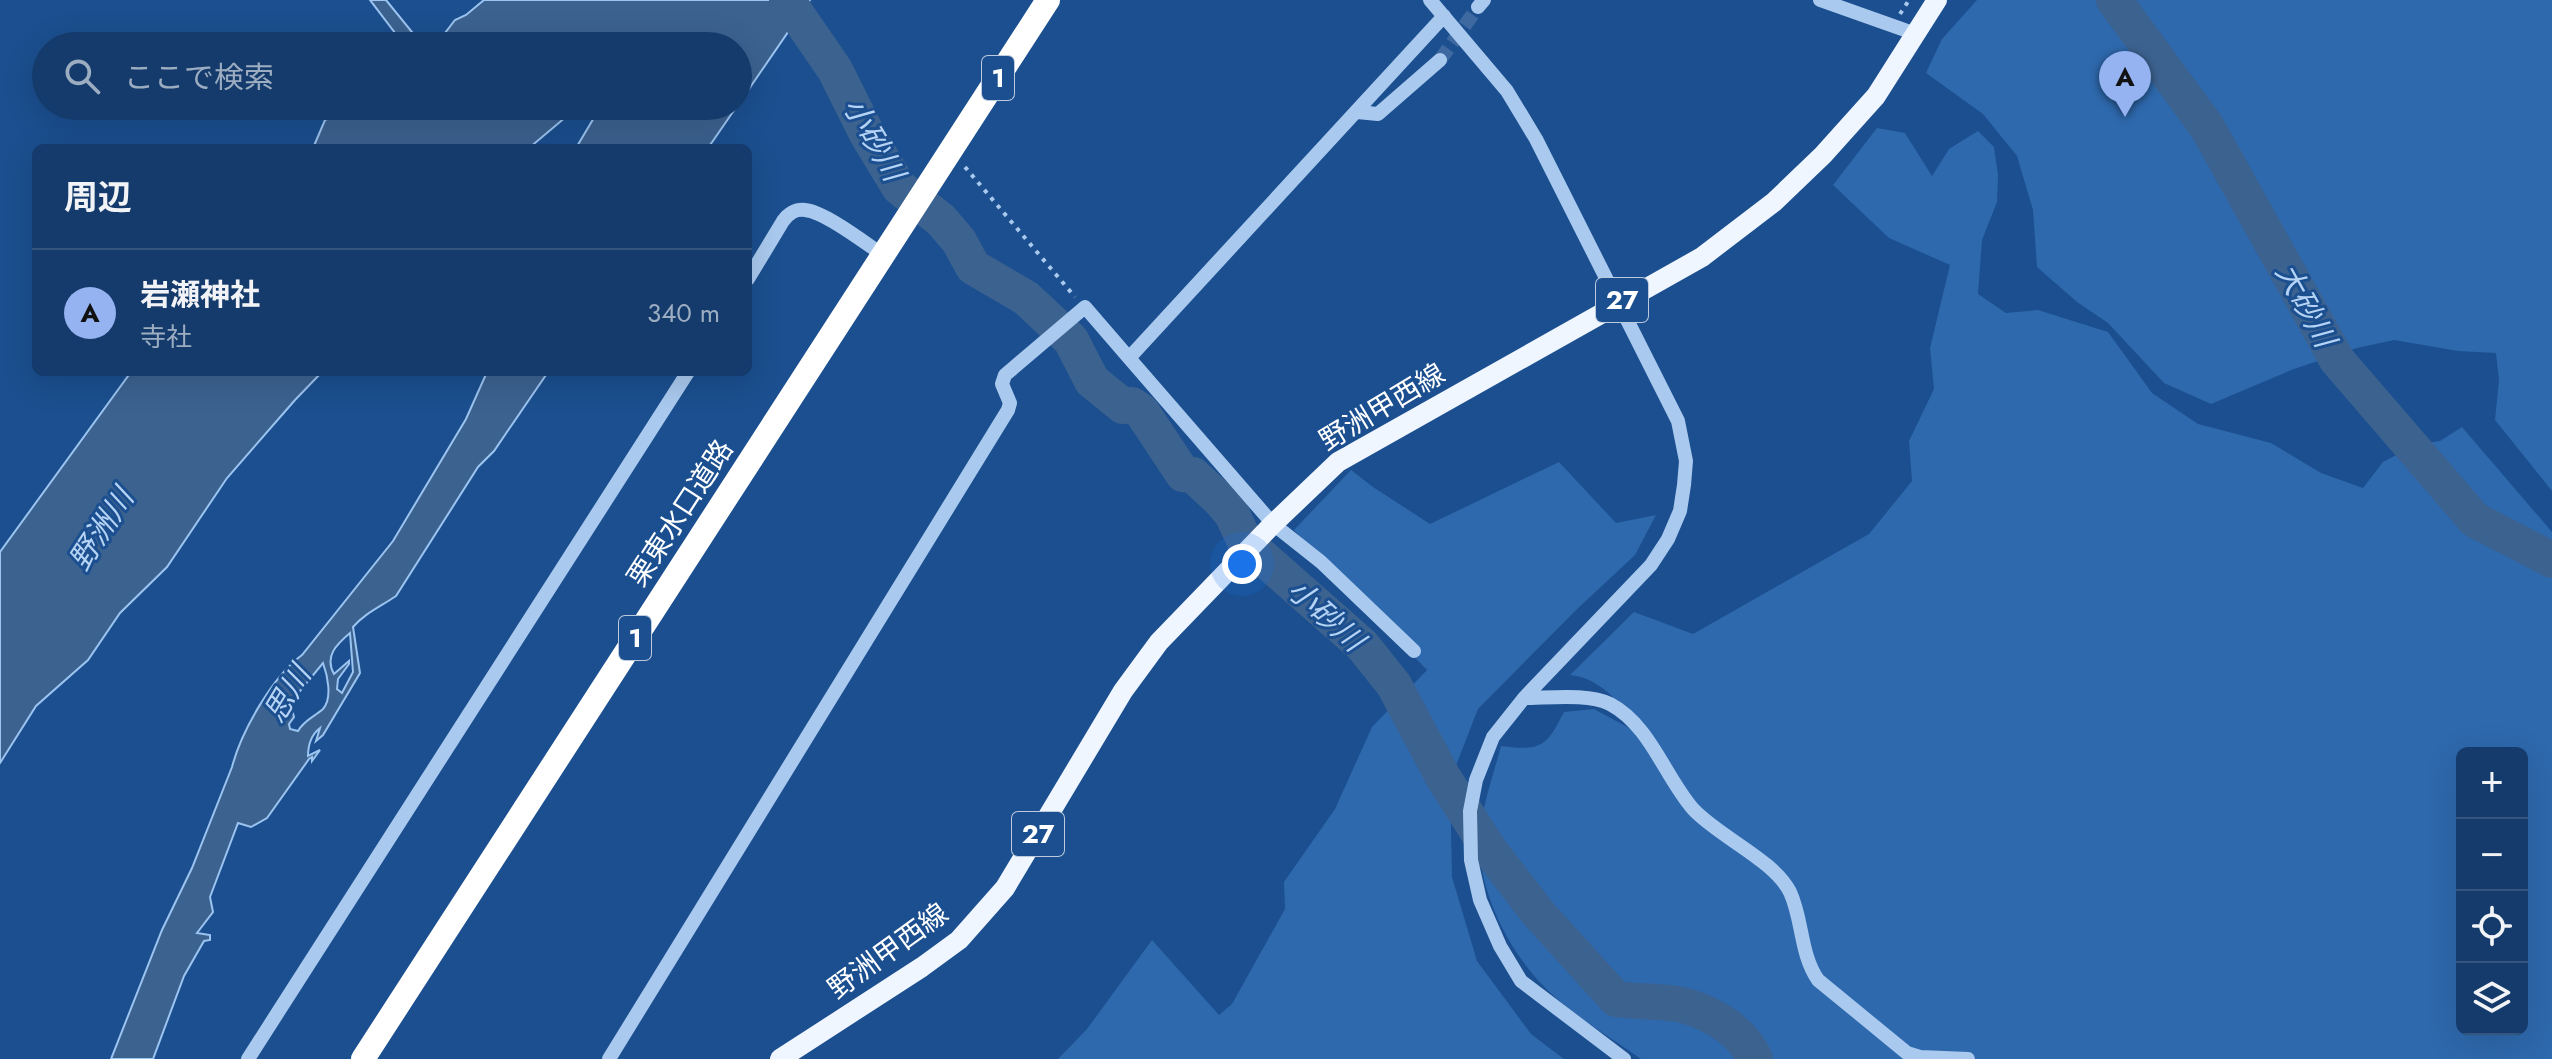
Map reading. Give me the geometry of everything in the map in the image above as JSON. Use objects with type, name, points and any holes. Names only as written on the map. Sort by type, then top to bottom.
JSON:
[{"type":"highway","name":"栗東水口道路","points":[[363,1059],[883,255],[908,218],[957,162],[1048,0]]},
{"type":"main road","name":"野洲甲西線","points":[[780,1059],[959,940],[1005,888],[1123,691],[1159,642],[1338,462],[1702,257],[1774,202],[1823,155],[1876,96],[1937,0]]},
{"type":"street","points":[[1430,0],[1507,91],[1536,139],[1678,421],[1686,461],[1680,511],[1668,539],[1651,565],[1524,698],[1493,737],[1476,780],[1470,811],[1471,860],[1480,900],[1500,946],[1521,981],[1624,1059]]},
{"type":"street","points":[[1820,0],[1916,34]]},
{"type":"street","points":[[1129,358],[1444,16]]},
{"type":"street","points":[[1357,112],[1378,114],[1440,60]]},
{"type":"street","points":[[752,272],[783,221],[789,213],[797,210],[823,217],[883,255]]},
{"type":"street","points":[[609,1059],[1008,410],[1010,403],[1002,390],[1002,379],[1085,307],[1273,524],[1321,562],[1414,651]]},
{"type":"street","points":[[248,1059],[685,376]]},
{"type":"street","points":[[1524,698],[1597,700],[1610,704],[1626,717],[1654,748],[1693,809],[1780,876],[1791,894],[1810,968],[1818,980],[1907,1053],[1920,1057],[1968,1059]]},
{"type":"path","points":[[957,162],[1085,307]]},
{"type":"shaded area","points":[[1977,0],[2552,0],[2552,491],[2495,420],[2499,380],[2496,353],[2458,351],[2394,340],[2357,348],[2294,369],[2211,404],[2164,383],[2108,323],[2077,302],[2037,267],[2033,210],[2017,156],[1983,114],[1926,73],[1942,39]]},
{"type":"shaded area","points":[[1877,128],[1905,133],[1932,176],[1949,149],[1978,131],[1994,147],[1998,175],[1997,202],[1982,240],[1978,294],[2006,313],[2038,310],[2108,332],[2152,393],[2198,424],[2271,443],[2321,473],[2363,488],[2383,462],[2417,444],[2440,441],[2462,427],[2552,532],[2552,1059],[1641,1059],[1566,1006],[1528,968],[1505,933],[1488,894],[1480,854],[1483,813],[1501,746],[1534,747],[1547,739],[1564,712],[1594,709],[1646,737],[1604,689],[1582,677],[1570,675],[1634,612],[1693,634],[1869,534],[1912,481],[1909,441],[1934,389],[1930,348],[1950,265],[1889,238],[1833,185]]},
{"type":"shaded area","points":[[1559,462],[1616,523],[1656,515],[1635,555],[1478,709],[1450,781],[1452,877],[1477,961],[1531,1034],[1564,1059],[1058,1059],[1087,1029],[1152,940],[1219,1015],[1232,1004],[1285,909],[1284,882],[1335,809],[1372,727],[1427,670],[1321,562],[1294,530],[1351,470],[1430,524]]},
{"type":"water","points":[[370,0],[386,0],[412,32],[394,32]]},
{"type":"water","points":[[484,0],[810,0],[752,85],[752,32],[446,32],[455,20]]},
{"type":"water","points":[[325,120],[562,120],[534,144],[315,144]]},
{"type":"water","points":[[593,120],[727,120],[711,144],[578,144]]},
{"type":"water","name":"野洲川","points":[[128,376],[318,376],[227,478],[167,567],[120,613],[88,660],[36,706],[0,763],[0,552]]},
{"type":"water","name":"思川","points":[[485,376],[545,376],[494,451],[478,467],[396,596],[353,627],[360,673],[323,735],[316,741],[320,728],[312,737],[308,756],[320,750],[312,761],[312,757],[309,759],[267,818],[251,827],[238,823],[210,897],[213,912],[197,933],[210,935],[210,940],[204,941],[184,976],[153,1059],[111,1059],[250,722],[280,677],[302,655],[393,541],[466,419]],"holes":[[[350,633],[353,672],[342,693],[337,689],[338,679],[349,661],[334,674],[330,662],[337,646]],[[323,663],[328,699],[323,709],[298,731],[290,729],[289,724],[294,717],[291,706],[295,697]]]},
{"type":"waterway","name":"小砂川","points":[[787,0],[835,70],[867,134],[899,187],[941,220],[959,241],[973,267],[1026,298],[1071,340],[1092,381],[1123,406],[1132,405],[1142,412],[1183,474],[1193,475],[1232,514],[1245,542],[1362,645],[1394,685],[1443,777],[1488,848],[1538,913],[1616,999],[1679,1004],[1697,1009],[1735,1032],[1755,1059]]},
{"type":"waterway","name":"大砂川","points":[[2114,0],[2207,127],[2337,360],[2475,520],[2552,560]]},
{"type":"tunnel","points":[[1440,60],[1478,7]]},
{"type":"place","name":"岩瀬神社","points":[[2125,117]]}]
